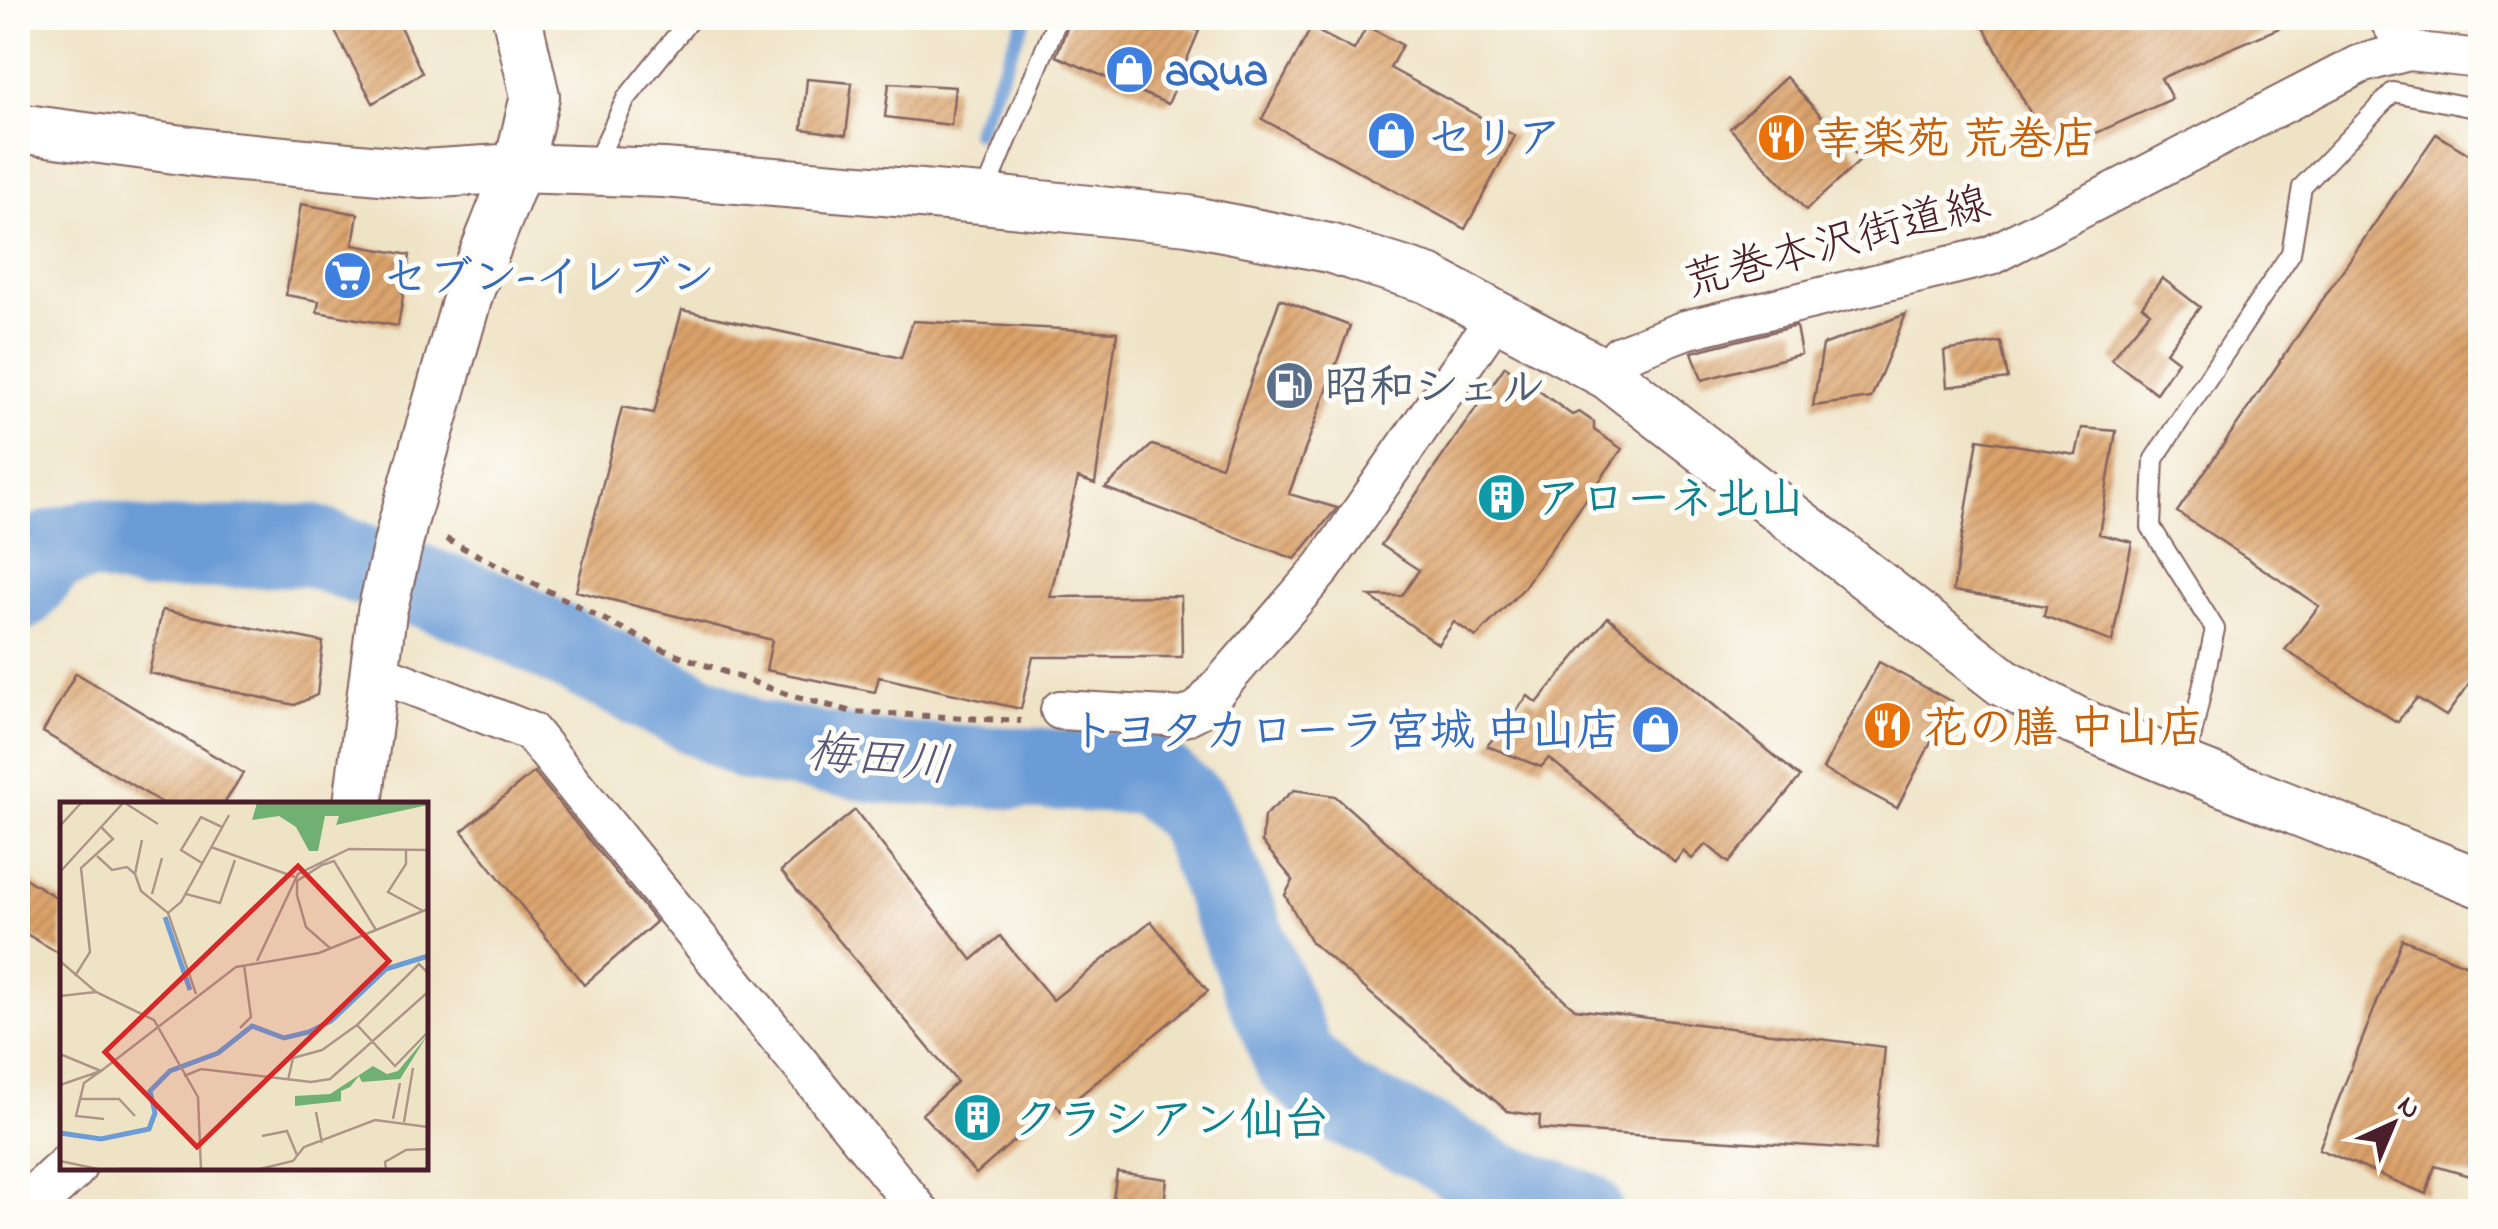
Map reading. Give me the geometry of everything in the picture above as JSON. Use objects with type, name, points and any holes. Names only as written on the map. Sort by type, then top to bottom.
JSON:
[{"type":"street","points":[[358,802],[382,612],[418,528],[469,292],[518,168],[536,96],[517,18]]},
{"type":"street","points":[[2388,18],[2409,51]]},
{"type":"street","name":"荒巻本沢街道線","points":[[1608,375],[1620,355],[1684,330],[1990,256],[2258,113],[2360,64],[2409,51],[2480,59]]},
{"type":"street","points":[[18,128],[220,155],[423,174],[518,168],[593,170],[982,199],[1188,220],[1329,248],[1428,279],[1608,375],[2002,682],[2078,722],[2185,768],[2480,882]]},
{"type":"street","points":[[1060,710],[1184,717],[1200,709],[1323,567],[1498,314]]},
{"type":"street","points":[[376,672],[532,732],[920,1212]]},
{"type":"street","points":[[22,1212],[69,1169]]},
{"type":"lane","points":[[593,170],[626,100],[691,18]]},
{"type":"lane","points":[[982,199],[1058,18]]},
{"type":"lane","points":[[2185,768],[2215,629],[2151,528],[2154,460],[2291,253],[2302,187],[2393,92],[2480,109]]},
{"type":"path","points":[[418,528],[664,650],[786,694],[872,714],[1030,722],[1060,710]]},
{"type":"building","points":[[328,18],[396,18],[422,73],[373,103]]},
{"type":"building","points":[[1071,18],[1167,18],[1199,31],[1168,104],[1056,56]]},
{"type":"building","points":[[1979,18],[2303,18],[2161,78],[2172,99],[2052,153]]},
{"type":"building","points":[[1367,26],[1402,45],[1390,68],[1515,136],[1465,229],[1262,119],[1311,28],[1354,50]]},
{"type":"building","points":[[1786,77],[1861,160],[1806,210],[1730,128]]},
{"type":"building","points":[[807,79],[852,83],[846,135],[802,129]]},
{"type":"building","points":[[889,83],[955,87],[951,125],[885,117]]},
{"type":"building","points":[[2436,134],[2480,161],[2480,669],[2446,716],[2417,698],[2397,722],[2285,650],[2319,606],[2177,512]]},
{"type":"building","name":"セブン-イレブン","points":[[301,204],[358,214],[353,245],[410,255],[398,326],[317,312],[319,301],[286,295]]},
{"type":"building","points":[[2162,278],[2200,307],[2166,352],[2178,361],[2156,393],[2111,359],[2150,312],[2142,306]]},
{"type":"building","name":"昭和シェル","points":[[1280,299],[1350,326],[1289,494],[1337,508],[1295,559],[1105,488],[1152,445],[1221,466]]},
{"type":"building","points":[[682,310],[901,358],[913,321],[1117,332],[1095,484],[1078,478],[1050,597],[1181,596],[1182,657],[1033,657],[1021,709],[879,677],[875,692],[766,670],[772,640],[576,591],[622,407],[654,413]]},
{"type":"building","points":[[1906,314],[1871,398],[1813,406],[1823,345]]},
{"type":"building","points":[[1796,326],[1801,354],[1702,380],[1692,352]]},
{"type":"building","points":[[2001,342],[2008,379],[1947,387],[1944,351]]},
{"type":"building","name":"アローネ北山","points":[[1505,366],[1572,415],[1579,412],[1594,422],[1594,430],[1622,449],[1522,590],[1476,637],[1454,622],[1438,644],[1369,596],[1402,596],[1419,570],[1381,545]]},
{"type":"building","points":[[2082,428],[2116,431],[2099,534],[2132,542],[2112,642],[2044,616],[2046,606],[1953,591],[1978,439],[2076,455]]},
{"type":"building","points":[[162,610],[323,642],[317,695],[295,705],[149,673]]},
{"type":"building","points":[[1608,617],[1800,777],[1729,863],[1706,844],[1692,859],[1683,851],[1675,862],[1549,758],[1541,767],[1487,746],[1528,696],[1537,703]]},
{"type":"building","points":[[1879,662],[1952,702],[1897,808],[1823,769]]},
{"type":"building","points":[[76,673],[243,773],[225,802],[161,802],[43,732]]},
{"type":"building","points":[[534,772],[656,922],[584,985],[462,831]]},
{"type":"building","points":[[1294,790],[1335,796],[1575,1009],[1885,1047],[1875,1150],[1539,1129],[1540,1116],[1507,1111],[1311,942],[1285,895],[1293,880],[1262,842],[1264,816]]},
{"type":"building","points":[[855,810],[972,960],[1000,936],[1053,1000],[1151,921],[1208,991],[1061,1111],[1056,1104],[976,1174],[922,1114],[957,1082],[781,871]]},
{"type":"building","points":[[18,874],[60,900],[60,954],[18,929]]},
{"type":"building","points":[[2402,939],[2480,970],[2480,1179],[2435,1166],[2426,1194],[2319,1149]]},
{"type":"building","points":[[1117,1172],[1167,1179],[1163,1212],[1111,1212]]},
{"type":"waterway","points":[[976,132],[1025,18]]},
{"type":"waterway","name":"梅田川","points":[[18,591],[52,551],[94,539],[143,550],[309,545],[493,612],[751,741],[879,762],[1149,774],[1193,811],[1295,1061],[1340,1103],[1427,1142],[1496,1182],[1583,1212]]},
{"type":"place","name":"aQua","points":[[1130,69]]},
{"type":"place","name":"セリア","points":[[1392,136]]},
{"type":"place","name":"幸楽苑 荒巻店","points":[[1781,137]]},
{"type":"place","name":"セブン-イレブン","points":[[348,275]]},
{"type":"place","name":"昭和シェル","points":[[1289,385]]},
{"type":"place","name":"アローネ北山","points":[[1501,497]]},
{"type":"place","name":"花の膳 中山店","points":[[1888,726]]},
{"type":"place","name":"トヨタカローラ宮城 中山店","points":[[1656,729]]},
{"type":"place","name":"クラシアン仙台","points":[[978,1118]]}]
